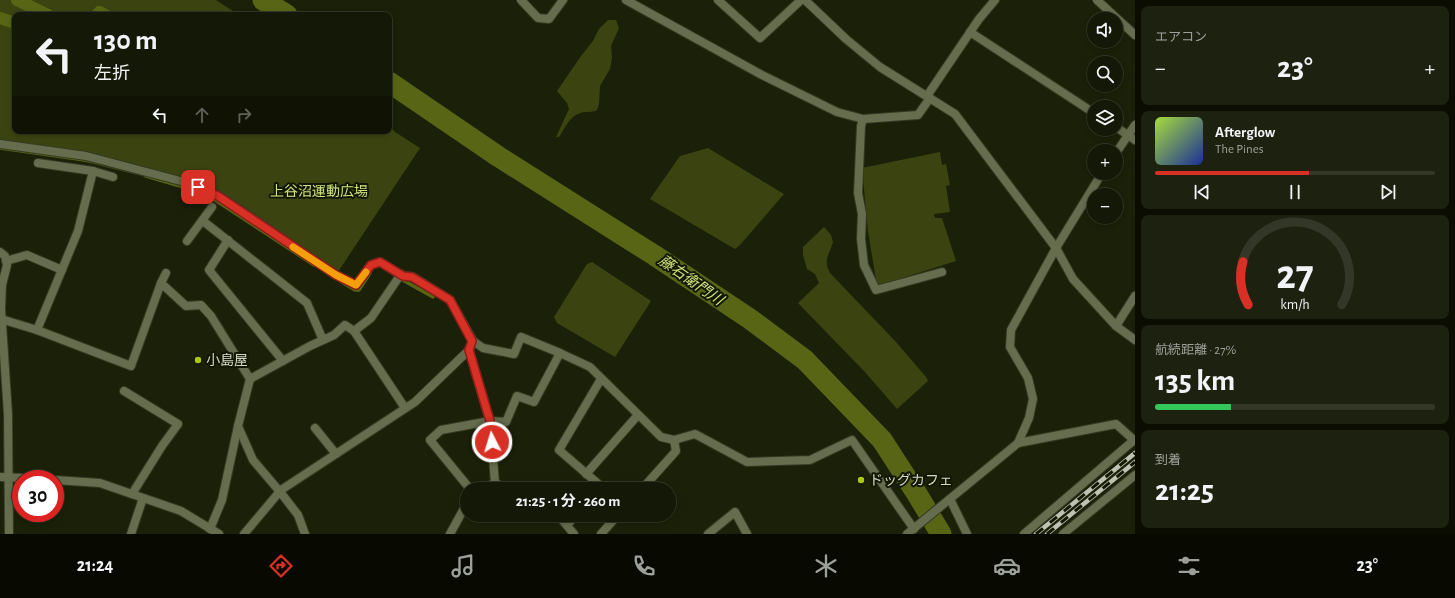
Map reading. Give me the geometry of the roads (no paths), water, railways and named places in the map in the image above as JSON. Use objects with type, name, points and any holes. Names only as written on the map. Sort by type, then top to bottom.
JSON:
[{"type":"street","points":[[521,0],[538,18],[549,19],[562,0]]},
{"type":"street","points":[[626,0],[762,75],[837,112],[863,119],[918,116],[928,97],[970,32],[995,0]]},
{"type":"street","points":[[718,0],[760,38],[801,0]]},
{"type":"street","points":[[805,0],[880,67],[955,114],[1056,248],[1073,279],[1116,326],[1135,340]]},
{"type":"street","points":[[1098,0],[1135,35]]},
{"type":"street","points":[[970,32],[1087,108]]},
{"type":"street","points":[[863,119],[861,126],[858,170],[858,193],[862,214],[861,239],[864,265],[876,290],[942,272]]},
{"type":"street","points":[[1123,146],[1132,137],[1135,125]]},
{"type":"street","points":[[1123,131],[1132,137]]},
{"type":"street","points":[[0,144],[86,156],[188,183],[218,196],[336,275],[356,285],[371,265],[380,262],[403,276],[412,277],[450,300],[472,341],[483,348],[514,354],[521,337],[590,367],[661,437],[674,440],[695,434],[747,462],[810,460],[852,440],[913,529],[1018,443],[1029,418],[1033,399],[1028,378],[1010,347],[1011,330],[1056,248],[1098,180]]},
{"type":"street","points":[[38,163],[93,172],[113,177]]},
{"type":"street","points":[[37,330],[78,230],[93,172]]},
{"type":"street","points":[[187,241],[212,207]]},
{"type":"street","points":[[203,220],[307,303],[323,340]]},
{"type":"street","points":[[228,240],[209,270],[283,360]]},
{"type":"street","points":[[0,252],[5,256],[7,265],[2,285],[1,319],[8,414],[9,534]]},
{"type":"street","points":[[6,261],[27,255],[62,270]]},
{"type":"street","points":[[1,319],[37,330],[131,366],[166,273]]},
{"type":"street","points":[[354,331],[371,318],[400,274]]},
{"type":"street","points":[[161,283],[186,306],[200,305],[206,310],[250,379]]},
{"type":"street","points":[[1116,326],[1135,296]]},
{"type":"street","points":[[210,529],[222,500],[250,379],[283,360],[334,335],[345,325],[354,331],[405,408]]},
{"type":"street","points":[[244,534],[279,492],[415,402],[469,350],[472,341]]},
{"type":"street","points":[[469,350],[490,421],[495,482]]},
{"type":"street","points":[[464,482],[430,440],[441,430],[490,421],[506,422],[516,396],[534,402],[560,353]]},
{"type":"street","points":[[596,482],[559,450],[601,379]]},
{"type":"street","points":[[124,391],[178,424],[162,446],[132,494]]},
{"type":"street","points":[[586,474],[638,415]]},
{"type":"street","points":[[1018,443],[1116,424],[1135,440],[1024,534]]},
{"type":"street","points":[[238,426],[253,460],[298,515],[304,534]]},
{"type":"street","points":[[315,428],[336,454]]},
{"type":"street","points":[[648,482],[676,451],[674,440]]},
{"type":"street","points":[[1063,534],[1135,475]]},
{"type":"street","points":[[0,477],[12,476]]},
{"type":"street","points":[[64,481],[100,483],[132,494],[181,511],[219,534]]},
{"type":"street","points":[[131,534],[142,498]]},
{"type":"street","points":[[950,499],[967,534]]},
{"type":"street","points":[[708,534],[735,512],[747,534]]},
{"type":"street","points":[[450,534],[460,516]]},
{"type":"street","points":[[564,522],[574,534]]},
{"type":"street","points":[[567,525],[570,522]]},
{"type":"street","points":[[601,534],[612,522]]},
{"type":"waterway","points":[[17,0],[42,12]]},
{"type":"waterway","name":"藤右衛門川","points":[[263,0],[282,12]]},
{"type":"waterway","points":[[0,18],[12,22]]},
{"type":"waterway","name":"藤右衛門川","points":[[392,84],[499,157],[654,255],[750,319],[805,360],[882,440],[941,534]]},
{"type":"waterway","points":[[0,148],[92,161]]},
{"type":"waterway","points":[[146,176],[197,191],[212,198],[314,265]]},
{"type":"waterway","points":[[340,281],[355,290],[359,290],[370,273]]},
{"type":"waterway","points":[[399,278],[433,297]]},
{"type":"railway","points":[[1036,534],[1135,453]]},
{"type":"railway","points":[[1047,534],[1135,462]]},
{"type":"place","name":"小島屋","points":[[198,360]]},
{"type":"place","name":"ドッグカフェ","points":[[861,480]]},
{"type":"park label","name":"上谷沼運動広場","points":[[319,191]]}]
